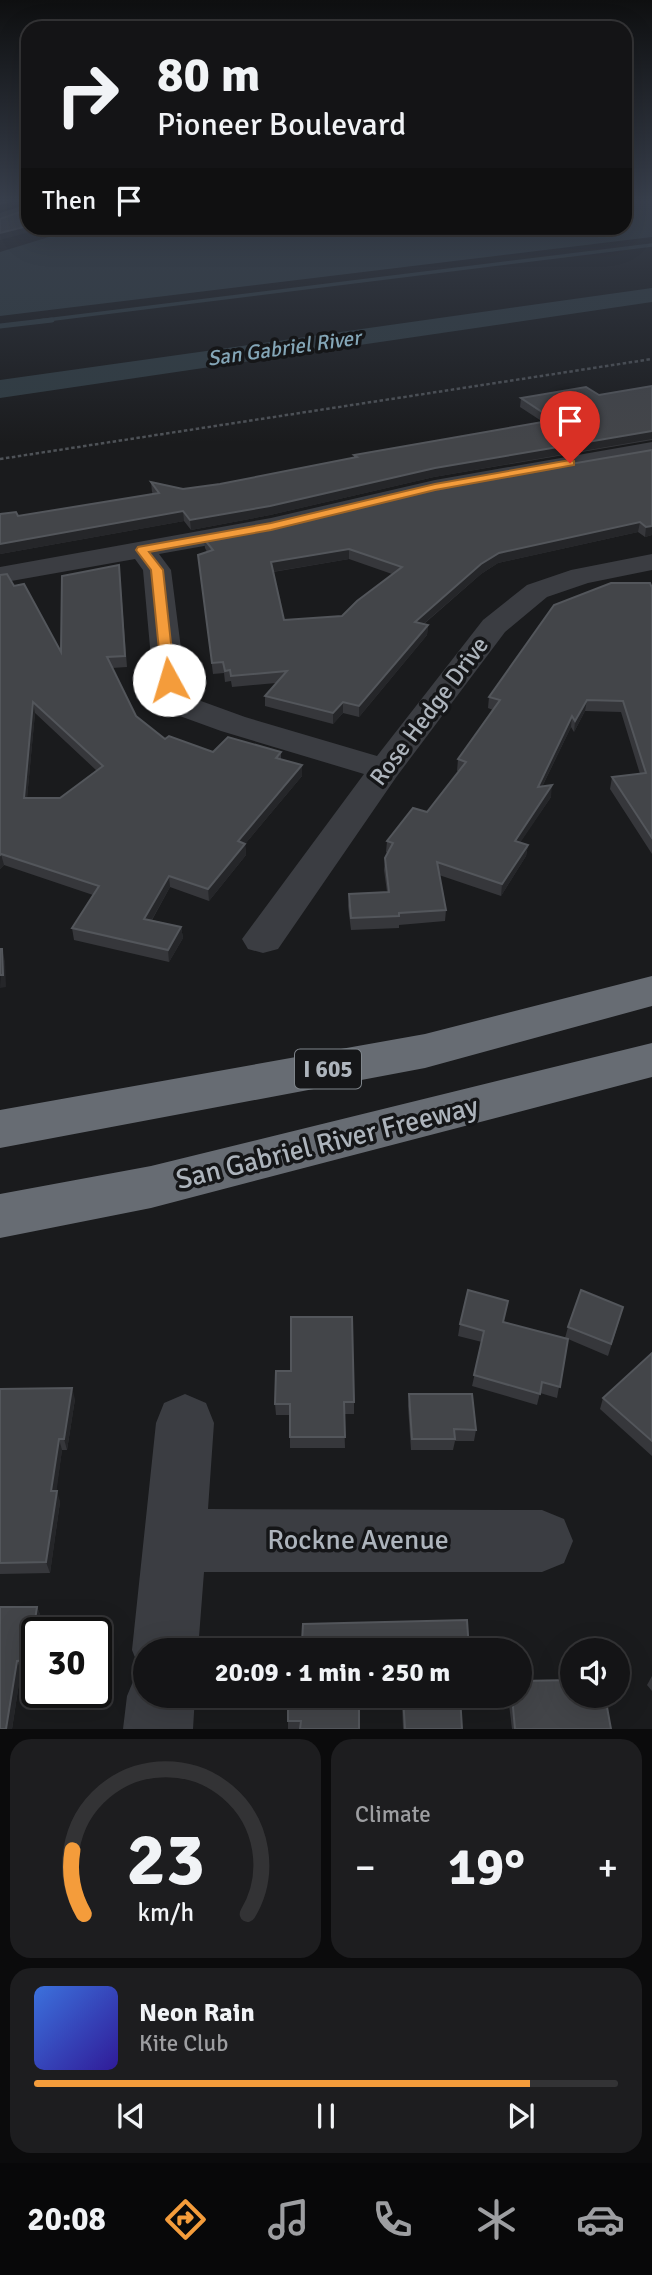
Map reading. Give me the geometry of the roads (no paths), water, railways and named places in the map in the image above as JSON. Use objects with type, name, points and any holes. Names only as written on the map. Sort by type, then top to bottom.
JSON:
[{"type":"highway","name":"I 605","points":[[0,1129],[425,1051],[652,992]]},
{"type":"highway","name":"San Gabriel River Freeway","points":[[0,1216],[151,1187],[652,1060]]},
{"type":"street","points":[[0,575],[271,526],[435,487],[652,449]]},
{"type":"street","points":[[142,550],[157,570],[169,680],[189,708],[233,724],[385,769]]},
{"type":"street","name":"Rose Hedge Drive","points":[[263,939],[385,769],[494,626],[537,591],[580,576],[652,562]]},
{"type":"street","points":[[166,1638],[184,1423]]},
{"type":"street","name":"Rockne Avenue","points":[[174,1540],[542,1541]]},
{"type":"street","points":[[158,1729],[160,1708]]},
{"type":"waterway","points":[[38,321],[356,282]]},
{"type":"waterway","name":"San Gabriel River","points":[[0,389],[652,295]]},
{"type":"waterway","points":[[0,326],[52,320]]},
{"type":"railway","points":[[0,459],[652,359]]}]
